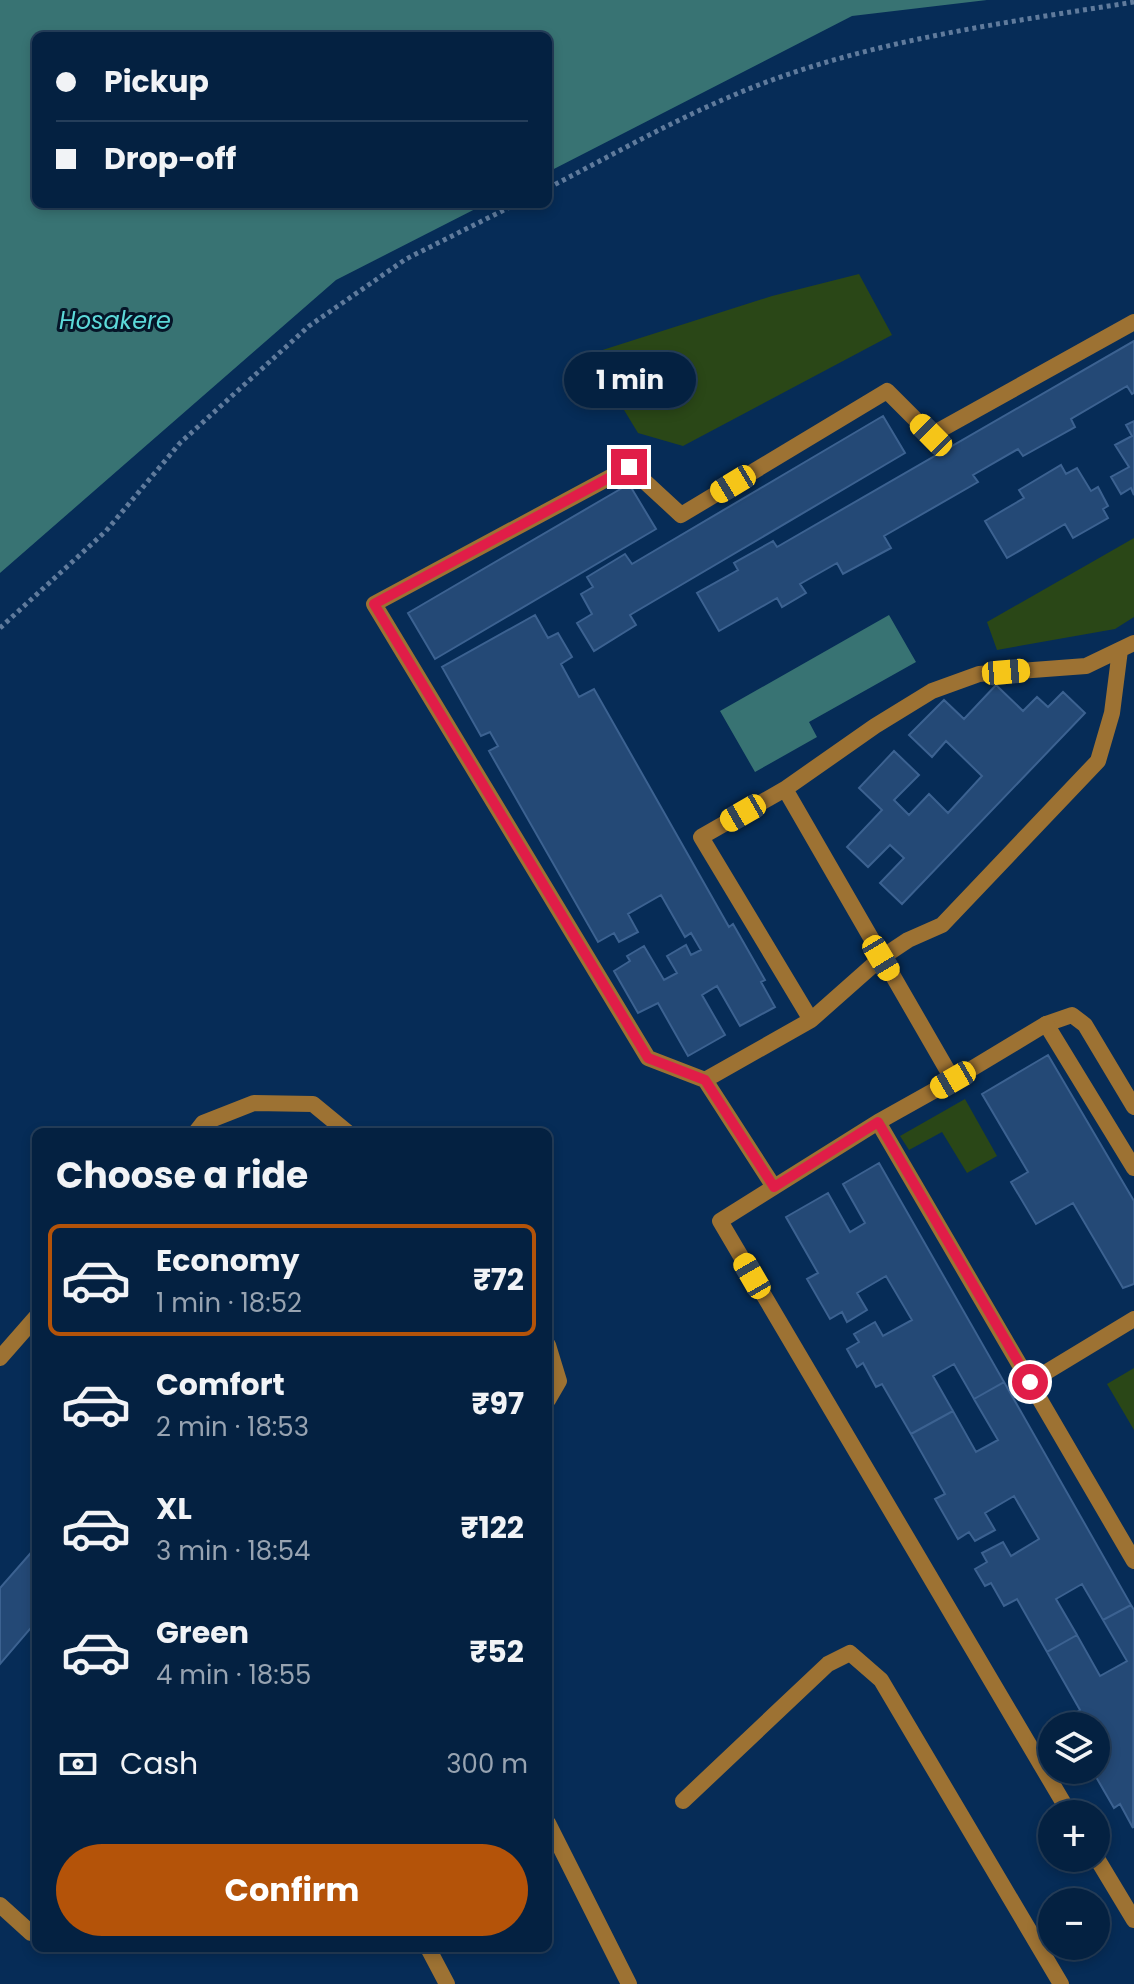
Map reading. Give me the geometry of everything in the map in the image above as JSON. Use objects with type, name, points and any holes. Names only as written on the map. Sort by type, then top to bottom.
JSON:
[{"type":"street","points":[[774,1187],[705,1080],[648,1058],[374,604],[629,467],[681,515],[887,391],[931,435],[1134,322]]},
{"type":"street","points":[[705,1080],[811,1020],[881,958],[908,940],[942,925],[1098,761],[1127,646]]},
{"type":"street","points":[[811,1020],[701,837],[785,789],[875,726],[932,691],[979,674],[1086,666],[1127,646]]},
{"type":"street","points":[[785,789],[953,1080]]},
{"type":"street","points":[[1062,1800],[720,1221],[878,1122],[1046,1024],[1072,1015],[1085,1025],[1134,1107]]},
{"type":"street","points":[[1046,1024],[1134,1168]]},
{"type":"street","points":[[199,1128],[203,1123],[254,1103],[313,1104],[342,1128]]},
{"type":"street","points":[[878,1122],[1134,1561]]},
{"type":"street","points":[[1030,1382],[1134,1319]]},
{"type":"street","points":[[0,1358],[32,1322]]},
{"type":"street","points":[[552,1358],[559,1381],[552,1393]]},
{"type":"street","points":[[683,1801],[828,1664],[850,1653],[881,1680],[1061,1984]]},
{"type":"street","points":[[552,1831],[629,1984]]},
{"type":"street","points":[[1105,1872],[1134,1920]]},
{"type":"street","points":[[0,1905],[32,1933]]},
{"type":"street","points":[[430,1952],[447,1984]]},
{"type":"path","points":[[552,186],[728,98],[802,70],[957,30],[1134,2]]},
{"type":"path","points":[[0,628],[106,531],[180,443],[309,326],[406,259],[508,208]]},
{"type":"shaded area","points":[[859,274],[892,335],[683,446],[638,433],[590,354],[772,296]]},
{"type":"shaded area","points":[[1134,538],[1134,617],[1115,629],[997,650],[987,622]]},
{"type":"shaded area","points":[[965,1099],[997,1156],[967,1173],[942,1132],[909,1150],[900,1136]]},
{"type":"shaded area","points":[[1134,1368],[1134,1430],[1107,1384]]},
{"type":"water","name":"Hosakere","points":[[0,0],[987,0],[852,16],[552,170],[552,32],[32,32],[32,208],[477,208],[336,280],[0,573]]},
{"type":"water","points":[[889,615],[916,662],[809,722],[817,737],[755,772],[720,711]]},
{"type":"building","points":[[1134,341],[1134,393],[1127,386],[1071,419],[1075,427],[1023,456],[1018,449],[973,475],[978,482],[884,536],[891,548],[843,574],[837,563],[800,584],[806,593],[782,607],[777,598],[719,631],[697,593],[738,570],[734,563],[773,541],[777,547]]},
{"type":"building","points":[[883,416],[905,453],[630,615],[636,625],[594,651],[577,623],[592,614],[581,594],[593,587],[587,577],[625,554],[632,564]]},
{"type":"building","points":[[1134,421],[1134,495],[1131,488],[1121,494],[1111,477],[1129,467],[1115,445],[1132,436],[1126,425]]},
{"type":"building","points":[[1061,465],[1066,474],[1077,468],[1091,491],[1098,487],[1108,506],[1103,509],[1108,518],[1073,538],[1065,524],[1007,558],[985,521],[1024,498],[1019,490]]},
{"type":"building","points":[[629,484],[656,529],[435,659],[408,613]]},
{"type":"building","points":[[535,615],[548,638],[558,633],[572,657],[561,664],[579,697],[594,689],[729,927],[733,924],[765,980],[761,982],[775,1007],[740,1026],[717,986],[702,995],[725,1035],[688,1056],[658,1003],[638,1013],[614,971],[630,961],[627,956],[644,946],[664,980],[677,973],[667,956],[686,945],[691,955],[701,950],[691,933],[685,937],[661,895],[628,914],[638,932],[619,942],[614,933],[598,942],[489,751],[498,746],[490,732],[481,736],[442,667]]},
{"type":"building","points":[[996,685],[1023,711],[1037,697],[1048,707],[1063,692],[1085,713],[902,904],[880,883],[904,858],[890,845],[868,867],[847,847],[882,810],[859,788],[894,751],[919,775],[894,800],[909,815],[929,794],[948,813],[982,776],[946,741],[932,757],[909,735],[944,700],[964,719]]},
{"type":"building","points":[[1048,1055],[1134,1201],[1134,1284],[1123,1288],[1073,1203],[1036,1224],[1011,1182],[1028,1172],[982,1094]]},
{"type":"building","points":[[879,1163],[1004,1382],[974,1399],[954,1364],[933,1376],[953,1411],[911,1434],[882,1384],[876,1387],[863,1363],[857,1367],[847,1349],[859,1342],[854,1334],[875,1322],[883,1336],[912,1320],[886,1276],[857,1293],[867,1310],[847,1322],[842,1312],[830,1319],[807,1279],[818,1273],[786,1217],[828,1193],[850,1232],[865,1223],[843,1184]]},
{"type":"building","points":[[1004,1382],[1131,1605],[1103,1620],[1082,1584],[1056,1599],[1077,1635],[1047,1652],[1017,1599],[1004,1606],[991,1583],[985,1586],[975,1569],[987,1562],[982,1553],[1003,1542],[1011,1556],[1039,1539],[1014,1496],[985,1513],[995,1530],[975,1541],[969,1532],[958,1539],[935,1499],[945,1494],[911,1434],[953,1411],[976,1452],[998,1440],[974,1399]]},
{"type":"building","points":[[32,1552],[32,1627],[0,1664],[0,1588]]},
{"type":"building","points":[[1131,1605],[1134,1610],[1133,1828],[1120,1804],[1114,1808],[1100,1784],[1110,1784],[1110,1712],[1077,1712],[1080,1710],[1047,1652],[1077,1635],[1100,1676],[1127,1661],[1103,1620]]},
{"type":"route","points":[[629,467],[374,604],[648,1058],[705,1080],[774,1187],[878,1122],[1030,1382]]}]
